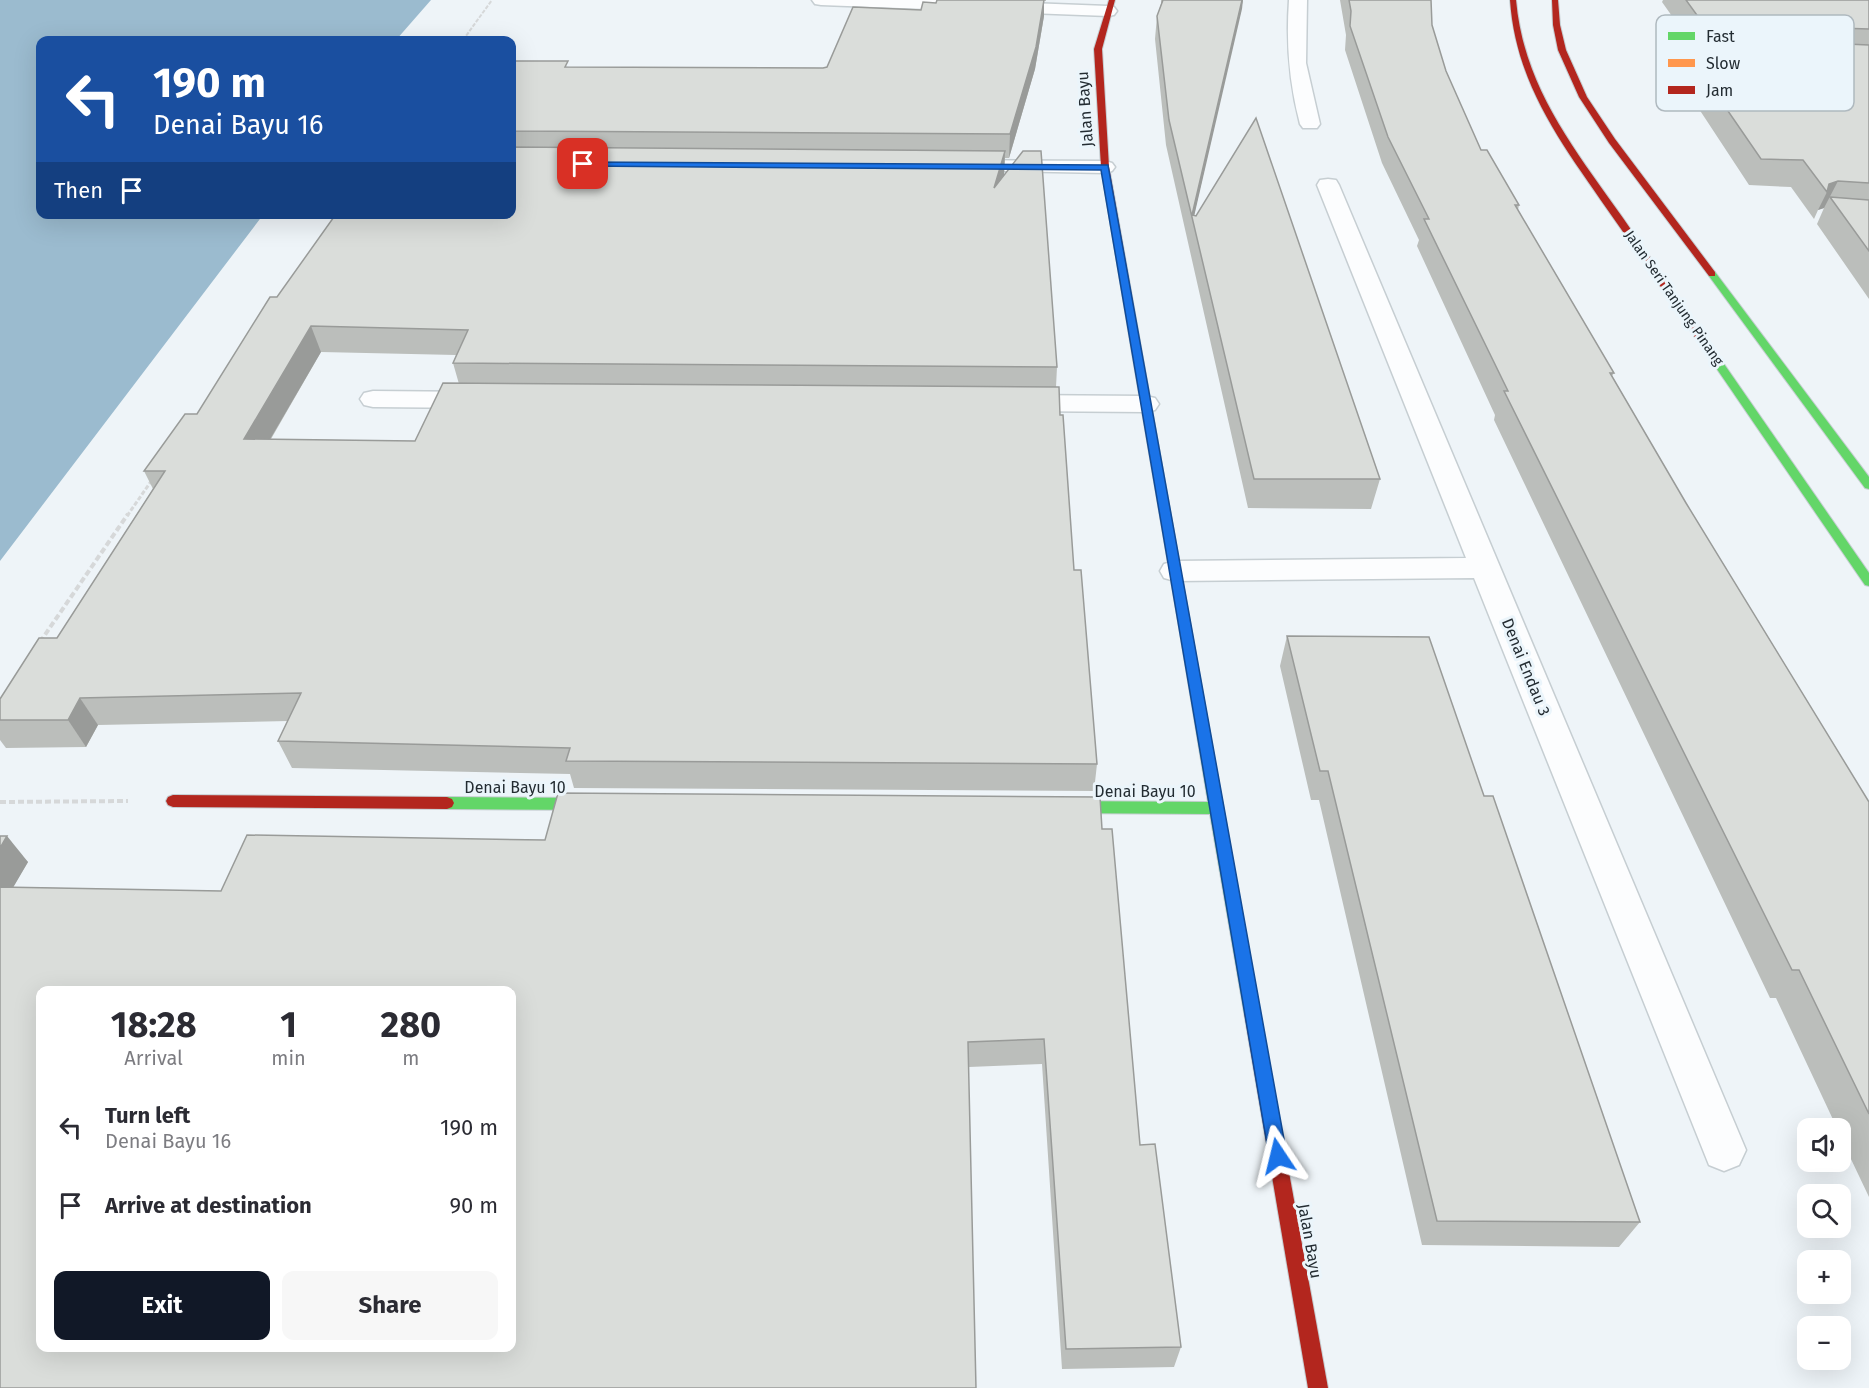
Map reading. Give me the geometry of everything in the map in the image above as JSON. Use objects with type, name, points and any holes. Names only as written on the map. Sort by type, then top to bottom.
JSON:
[{"type":"main road","name":"Jalan Seri Tanjung Pinang","points":[[1513,0],[1512,8],[1517,37],[1527,69],[1559,132],[1869,582]]},
{"type":"main road","points":[[1555,0],[1557,35],[1574,78],[1606,132],[1869,485]]},
{"type":"main road","name":"Jalan Bayu","points":[[1110,5],[1098,49],[1105,167],[1318,1388]]},
{"type":"main road","name":"Denai Bayu 10","points":[[173,801],[612,804]]},
{"type":"main road","name":"Denai Bayu 10","points":[[1040,807],[1218,808]]},
{"type":"street","points":[[821,0],[1110,5]]},
{"type":"street","points":[[1298,0],[1294,43],[1299,87],[1310,124]]},
{"type":"street","points":[[939,166],[1105,167]]},
{"type":"street","name":"Denai Endau 3","points":[[1328,185],[1724,1150]]},
{"type":"street","points":[[373,399],[504,400]]},
{"type":"street","points":[[992,403],[1146,404]]},
{"type":"street","points":[[1175,571],[1485,568]]},
{"type":"path","points":[[466,36],[492,0]]},
{"type":"path","points":[[34,650],[157,472]]},
{"type":"path","points":[[0,802],[173,801]]},
{"type":"water","points":[[0,0],[431,0],[400,36],[36,36],[36,219],[260,219],[0,561]]},
{"type":"building","points":[[937,0],[1044,0],[1036,47],[1010,134],[516,131],[516,61],[568,61],[565,67],[823,68],[827,67],[853,7],[921,10],[923,2],[936,3]]},
{"type":"building","points":[[1163,0],[1242,0],[1192,215],[1196,216],[1256,118],[1380,479],[1254,479],[1169,120],[1157,16]]},
{"type":"building","points":[[1349,0],[1431,0],[1432,25],[1446,71],[1481,150],[1487,150],[1519,205],[1515,205],[1614,373],[1610,373],[1686,503],[1869,802],[1869,1114],[1799,970],[1792,970],[1504,391],[1508,391],[1424,219],[1429,219],[1388,137],[1350,26]]},
{"type":"building","points":[[1686,0],[1869,0],[1869,29],[1854,29],[1854,15],[1697,15]]},
{"type":"building","points":[[1854,44],[1869,45],[1869,183],[1838,181],[1829,184],[1827,192],[1803,160],[1761,159],[1728,111],[1854,111]]},
{"type":"building","points":[[516,147],[1005,151],[994,188],[1023,151],[1041,151],[1057,367],[453,363],[468,330],[311,326],[244,439],[415,441],[443,383],[1059,387],[1074,570],[1081,570],[1097,764],[566,761],[570,748],[278,741],[301,693],[80,698],[68,720],[0,720],[0,699],[39,638],[57,638],[165,471],[144,471],[185,414],[197,414],[270,297],[277,297],[332,219],[516,219]]},
{"type":"building","points":[[1830,197],[1869,200],[1869,251]]},
{"type":"building","points":[[1287,636],[1429,637],[1484,796],[1493,796],[1640,1222],[1437,1221],[1328,771],[1320,771]]},
{"type":"building","points":[[558,793],[1100,797],[1102,829],[1112,829],[1140,1145],[1155,1144],[1181,1347],[1066,1349],[1044,1039],[968,1042],[976,1388],[0,1388],[0,887],[221,891],[247,835],[545,840]]},
{"type":"building","points":[[0,836],[7,836],[0,848]]},
{"type":"traffic: fast","points":[[1712,274],[1869,485]]},
{"type":"traffic: fast","points":[[1711,353],[1869,582]]},
{"type":"traffic: fast","points":[[1187,639],[1252,1012]]},
{"type":"traffic: fast","points":[[447,803],[601,804]]},
{"type":"traffic: fast","points":[[1057,807],[1218,808]]},
{"type":"traffic: slow","points":[[1137,353],[1187,639]]},
{"type":"traffic: jam","points":[[1112,0],[1098,49],[1105,167],[1137,353]]},
{"type":"traffic: jam","points":[[1513,0],[1515,29],[1523,58],[1534,87],[1549,115],[1711,353]]},
{"type":"traffic: jam","points":[[1555,0],[1556,25],[1562,50],[1583,97],[1612,141],[1712,274]]},
{"type":"traffic: jam","points":[[173,801],[447,803]]},
{"type":"traffic: jam","points":[[1252,1012],[1318,1388]]},
{"type":"route","points":[[583,164],[1105,167],[1278,1156]]}]
